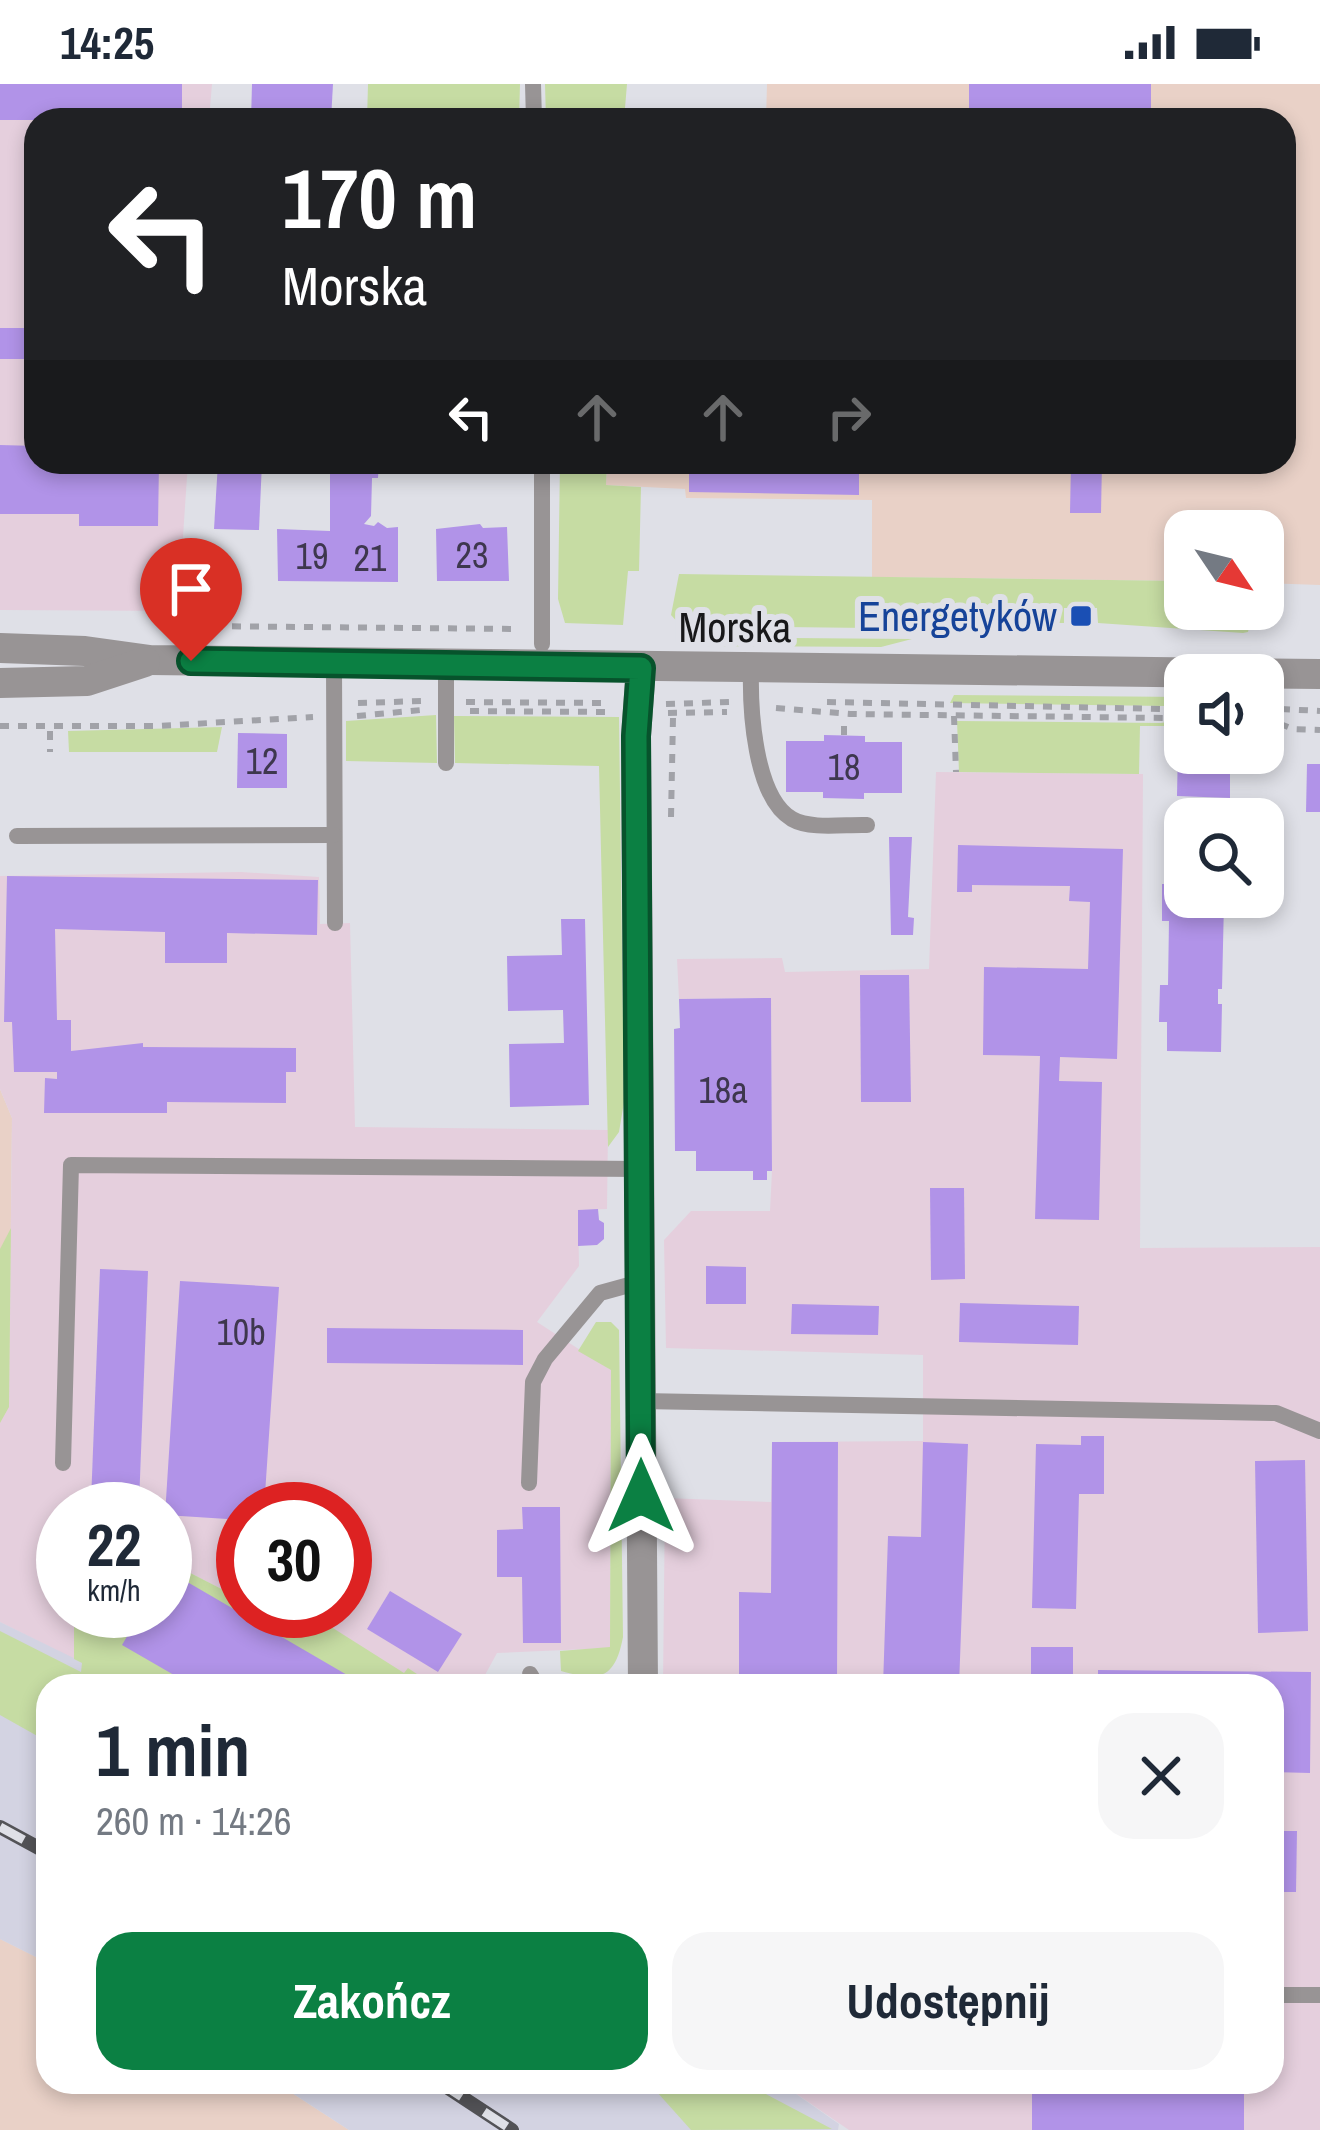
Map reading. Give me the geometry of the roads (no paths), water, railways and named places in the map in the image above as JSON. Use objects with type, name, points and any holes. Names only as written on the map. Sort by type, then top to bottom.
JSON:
[{"type":"street","name":"Morska","points":[[0,648],[85,650],[151,660],[641,668],[750,693],[1320,674]]},
{"type":"street","name":"Morska","points":[[0,683],[86,681],[151,660]]},
{"type":"street","points":[[641,668],[636,736],[643,1674]]},
{"type":"lane","points":[[542,474],[542,637]]},
{"type":"lane","points":[[334,663],[335,923]]},
{"type":"lane","points":[[446,664],[446,763]]},
{"type":"lane","points":[[750,693],[762,769],[780,809],[804,823],[867,825]]},
{"type":"lane","points":[[17,836],[334,835]]},
{"type":"lane","points":[[63,1463],[71,1165],[640,1169]]},
{"type":"lane","points":[[529,1483],[533,1382],[539,1370],[600,1293],[640,1282]]},
{"type":"lane","points":[[641,1401],[1276,1413],[1320,1431]]},
{"type":"lane","points":[[1284,1995],[1320,1995]]},
{"type":"railway","points":[[0,1827],[36,1846]]},
{"type":"railway","points":[[457,2094],[512,2130]]},
{"type":"place","name":"Energetyków","points":[[1081,616]]}]
